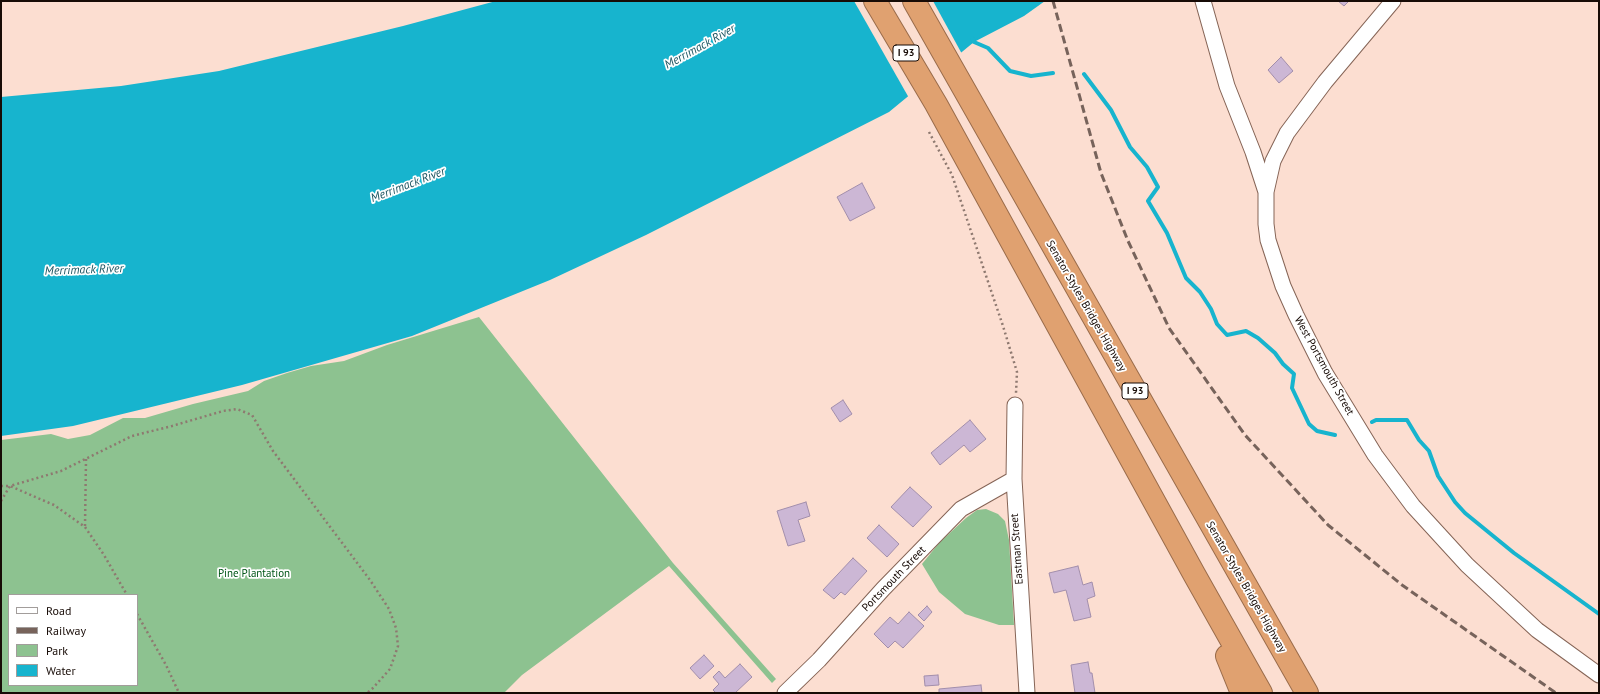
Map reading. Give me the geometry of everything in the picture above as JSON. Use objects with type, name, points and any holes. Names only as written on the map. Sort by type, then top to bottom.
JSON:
[{"type":"highway","name":"I 93","points":[[875,1],[936,104],[1261,693]]},
{"type":"highway","name":"Senator Styles Bridges Highway","points":[[914,1],[1307,693]]},
{"type":"highway","points":[[1194,574],[1242,693]]},
{"type":"street","points":[[1203,1],[1227,86],[1253,152],[1266,192]]},
{"type":"street","name":"West Portsmouth Street","points":[[1393,1],[1325,82],[1287,133],[1273,161],[1266,192],[1266,224],[1268,240],[1283,286],[1296,315],[1325,373],[1374,455],[1413,506],[1467,565],[1537,630],[1599,675]]},
{"type":"street","name":"Eastman Street","points":[[1015,405],[1014,479],[1027,693]]},
{"type":"street","name":"Portsmouth Street","points":[[785,693],[819,660],[883,589],[961,509],[1014,479]]},
{"type":"path","points":[[927,127],[952,175],[1003,326],[1017,372],[1015,405]]},
{"type":"path","points":[[1,486],[10,486],[61,471],[132,436],[223,411],[237,409],[252,415],[273,450],[370,580],[389,609],[396,628],[398,646],[390,669],[367,693]]},
{"type":"path","points":[[85,527],[86,459]]},
{"type":"path","points":[[1,501],[10,486]]},
{"type":"path","points":[[10,486],[54,505],[85,527],[104,555],[125,594]]},
{"type":"path","points":[[138,616],[166,665],[179,693]]},
{"type":"green space","name":"Pine Plantation","points":[[479,317],[673,563],[776,679],[772,683],[669,566],[522,675],[504,693],[1,693],[1,440],[51,434],[68,439],[90,435],[123,418],[145,418],[193,404],[248,391],[264,381],[311,366],[344,361],[387,345]]},
{"type":"green space","points":[[986,509],[998,514],[1005,521],[1009,540],[1014,625],[999,625],[965,614],[939,592],[922,564],[939,543],[966,518],[977,510]]},
{"type":"water","name":"Merrimack River","points":[[496,1],[1045,1],[1024,16],[974,42],[889,112],[646,235],[550,280],[412,336],[242,385],[73,426],[1,436],[1,97],[121,86],[219,71],[403,26]]},
{"type":"pier","points":[[854,1],[933,1],[962,54],[909,98]]},
{"type":"building","points":[[1338,1],[1349,1],[1344,6]]},
{"type":"building","points":[[1281,57],[1293,71],[1279,83],[1268,70]]},
{"type":"building","points":[[862,183],[875,208],[850,221],[837,197]]},
{"type":"building","points":[[843,400],[852,414],[840,422],[831,408]]},
{"type":"building","points":[[970,420],[986,439],[970,452],[964,445],[940,465],[931,453]]},
{"type":"building","points":[[910,487],[932,507],[913,527],[891,507]]},
{"type":"building","points":[[806,502],[810,516],[798,520],[805,541],[788,546],[777,511]]},
{"type":"building","points":[[879,525],[899,544],[887,557],[867,538]]},
{"type":"building","points":[[853,558],[867,571],[845,595],[841,592],[834,599],[823,590]]},
{"type":"building","points":[[1078,566],[1083,585],[1092,582],[1095,596],[1087,599],[1091,617],[1074,621],[1066,590],[1054,593],[1049,573]]},
{"type":"building","points":[[927,606],[932,612],[924,621],[918,615]]},
{"type":"building","points":[[909,612],[924,626],[903,648],[895,641],[888,648],[874,634],[890,617],[898,624]]},
{"type":"building","points":[[704,655],[714,666],[700,679],[690,668]]},
{"type":"building","points":[[1088,662],[1090,673],[1092,673],[1095,693],[1075,693],[1071,665]]},
{"type":"building","points":[[740,664],[752,677],[735,693],[716,693],[713,690],[719,684],[713,677],[719,671],[725,678]]},
{"type":"building","points":[[938,675],[939,685],[925,686],[924,676]]},
{"type":"building","points":[[981,685],[982,693],[939,693],[939,689]]},
{"type":"waterway","points":[[972,38],[974,42],[988,48],[1010,71],[1031,76],[1053,73]]},
{"type":"waterway","points":[[1084,74],[1111,110],[1130,147],[1147,167],[1158,187],[1148,201],[1167,233],[1186,278],[1200,292],[1211,309],[1217,324],[1227,335],[1246,331],[1258,338],[1275,353],[1283,364],[1294,374],[1292,388],[1309,424],[1317,431],[1335,435]]},
{"type":"waterway","points":[[1372,422],[1376,420],[1407,420],[1419,440],[1429,451],[1438,476],[1455,502],[1465,513],[1514,553],[1599,614]]},
{"type":"railway","points":[[1053,1],[1101,173],[1128,241],[1169,328],[1245,435],[1328,525],[1402,585],[1556,693]]}]
